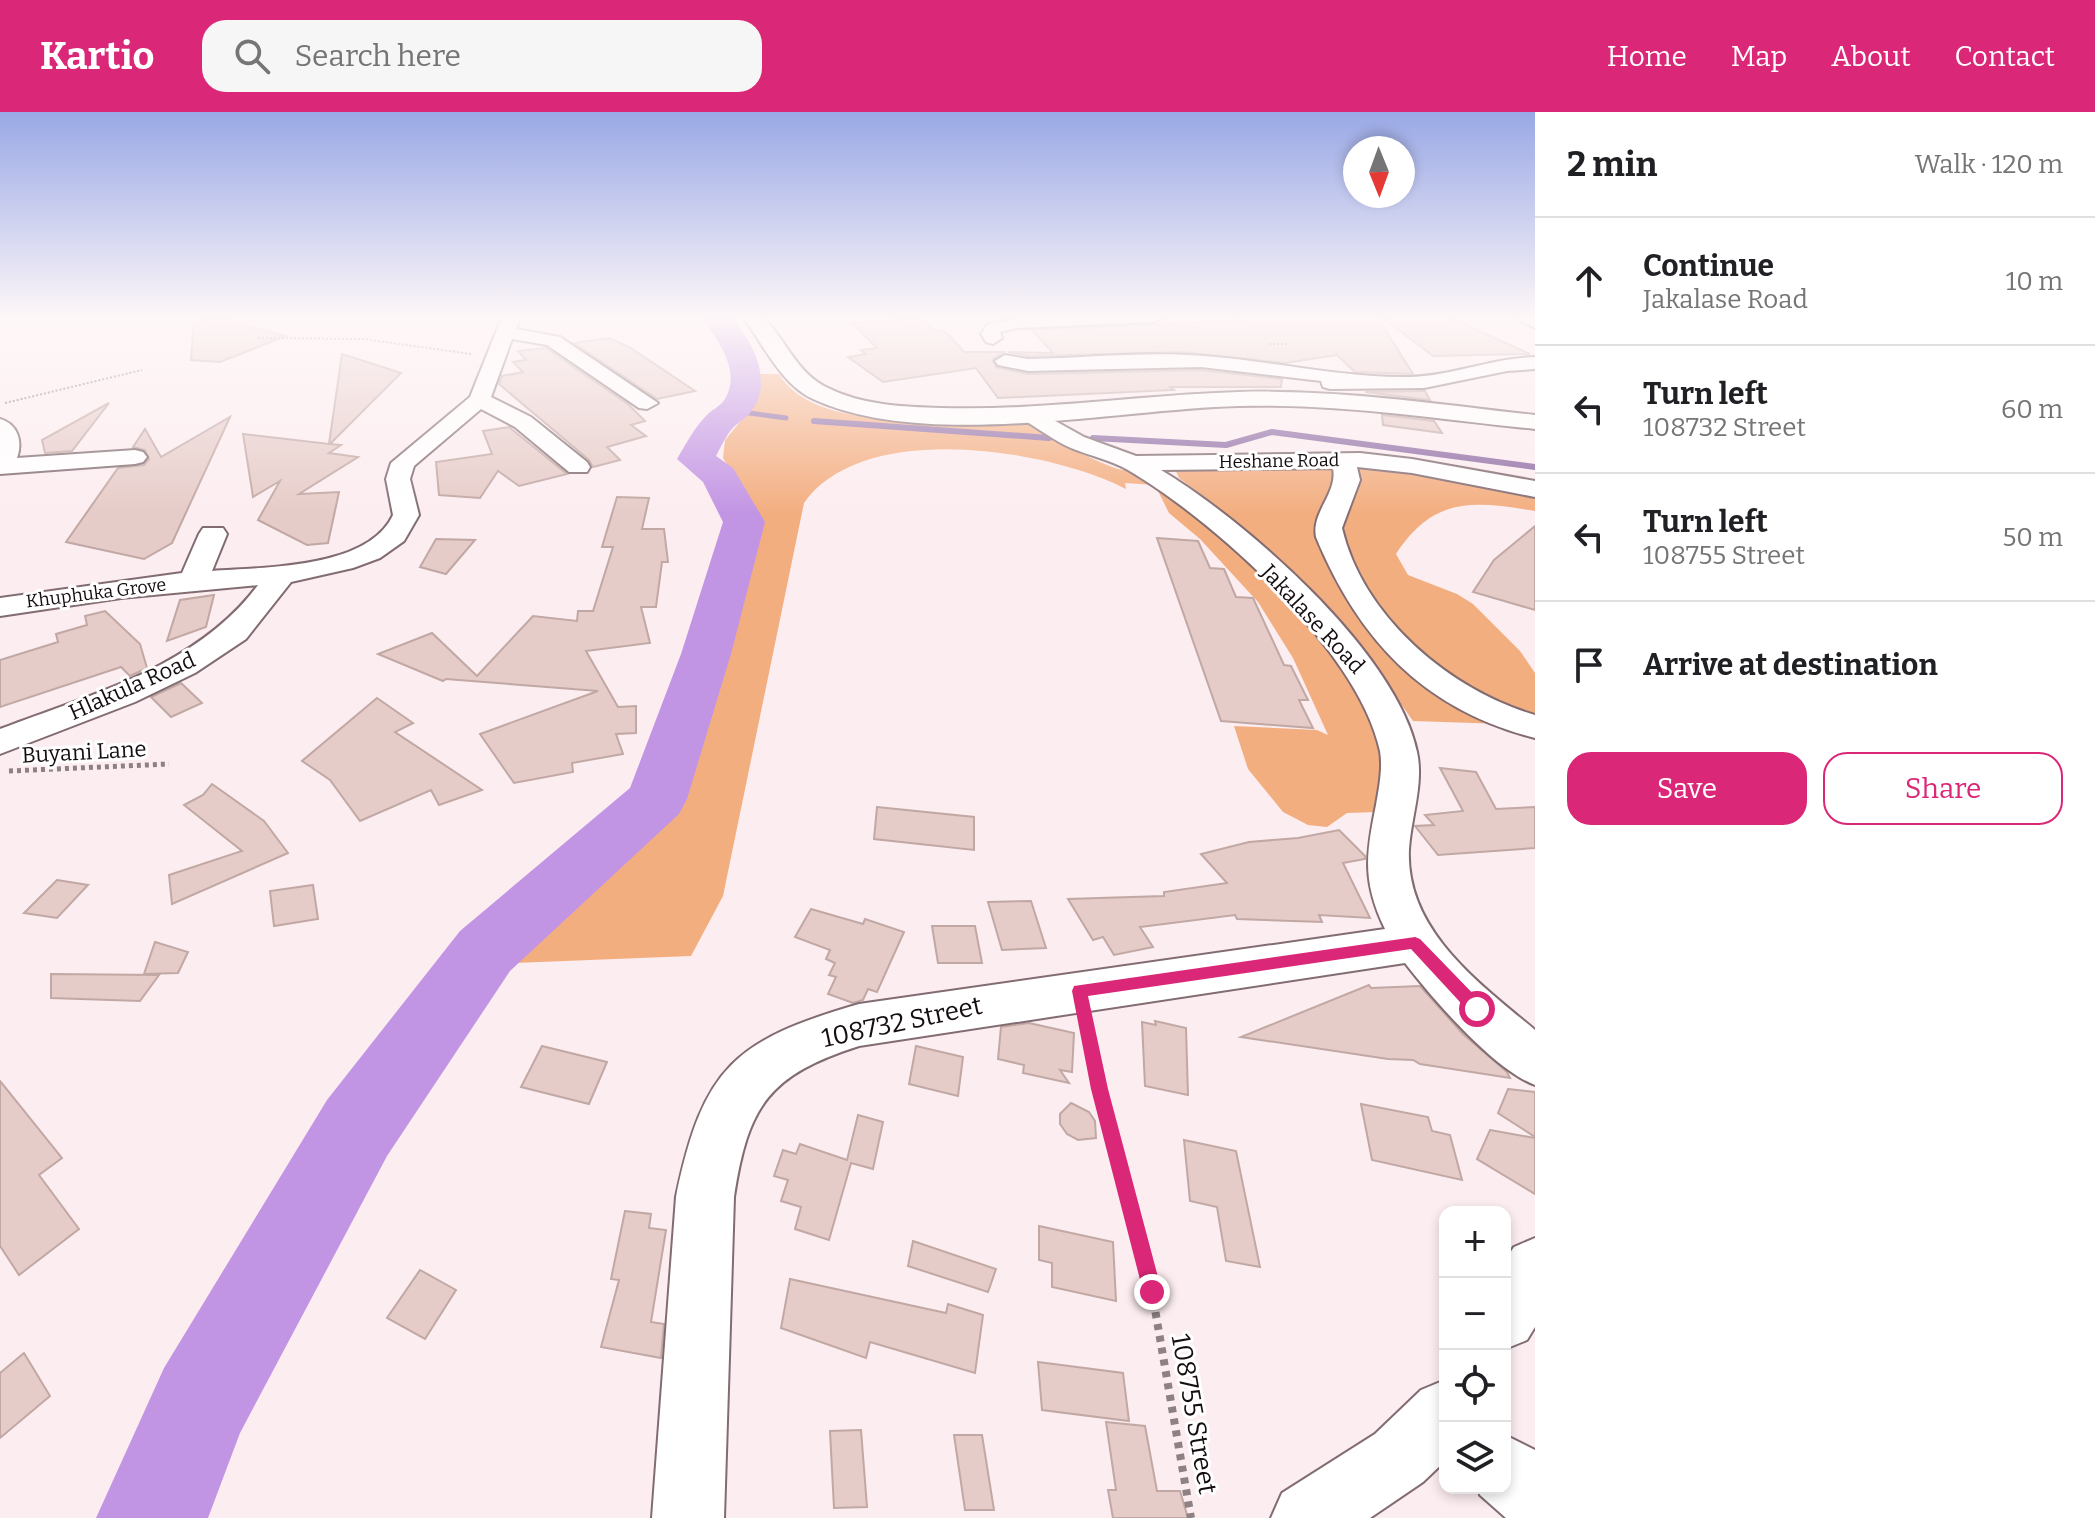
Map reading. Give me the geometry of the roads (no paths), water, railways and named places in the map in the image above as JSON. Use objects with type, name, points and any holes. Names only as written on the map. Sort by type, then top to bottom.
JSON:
[{"type":"street","points":[[485,383],[479,400],[523,422],[578,467]]},
{"type":"street","points":[[616,383],[647,403]]},
{"type":"street","points":[[803,383],[838,401],[897,413],[1032,415],[1210,400],[1272,399],[1338,402],[1535,422]]},
{"type":"street","points":[[1272,399],[1300,388],[1333,383]]},
{"type":"street","name":"Khuphuka Grove","points":[[0,607],[193,581],[282,574],[346,561],[381,547],[395,536],[406,515],[398,479],[403,463],[479,400]]},
{"type":"street","name":"Heshane Road","points":[[1032,415],[1076,442],[1133,463],[1343,459],[1401,464],[1535,489]]},
{"type":"street","points":[[0,426],[9,436],[11,445],[0,466]]},
{"type":"street","points":[[0,466],[135,457]]},
{"type":"street","points":[[1343,459],[1348,480],[1328,528],[1361,601],[1374,620],[1415,664],[1443,685],[1499,716],[1535,727]]},
{"type":"street","name":"Jakalase Road","points":[[1133,463],[1177,489],[1288,587],[1339,641],[1380,698],[1399,755],[1388,838],[1388,871],[1394,902],[1415,943],[1477,1009],[1535,1062]]},
{"type":"street","name":"Khuphuka Grove","points":[[193,581],[213,534]]},
{"type":"street","name":"Hlakula Road","points":[[0,742],[203,655],[238,629],[282,574]]},
{"type":"street","name":"108732 Street","points":[[688,1518],[705,1197],[713,1147],[727,1111],[744,1086],[769,1063],[800,1044],[859,1025],[1415,943]]},
{"type":"street","points":[[1511,1308],[1535,1268]]},
{"type":"street","points":[[1307,1518],[1399,1458],[1439,1421]]},
{"type":"street","points":[[1511,1475],[1535,1497]]},
{"type":"waterway","points":[[152,1518],[200,1404],[357,1128],[485,951],[657,799],[706,654],[744,522],[719,476],[696,459],[716,426],[739,405],[745,383]]},
{"type":"waterway","points":[[735,411],[786,418]]},
{"type":"waterway","points":[[814,421],[1049,438]]},
{"type":"waterway","points":[[1093,438],[1226,445],[1272,432],[1535,467]]}]
